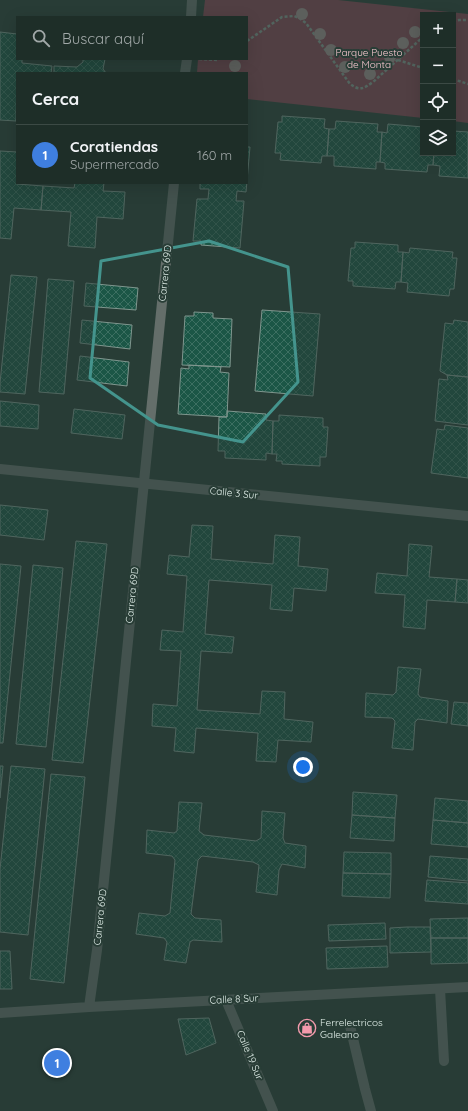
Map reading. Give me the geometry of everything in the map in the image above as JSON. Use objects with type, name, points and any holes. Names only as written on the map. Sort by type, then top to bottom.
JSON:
[{"type":"street","points":[[191,16],[192,0]]},
{"type":"street","points":[[185,72],[187,60]]},
{"type":"street","name":"Carrera 69D","points":[[90,1007],[174,184]]},
{"type":"street","name":"Calle 3 Sur","points":[[0,469],[468,516]]},
{"type":"street","name":"Calle 8 Sur","points":[[0,1013],[468,987]]},
{"type":"street","points":[[440,989],[444,1061]]},
{"type":"street","name":"Calle 19 Sur","points":[[226,1000],[273,1111]]},
{"type":"street","points":[[350,1026],[371,1111]]},
{"type":"path","points":[[248,39],[282,17],[294,16],[299,18],[306,23],[350,84],[356,88],[367,86],[373,82],[420,40]]},
{"type":"path","points":[[456,21],[468,20]]},
{"type":"path","points":[[398,60],[420,67]]},
{"type":"path","points":[[456,80],[468,84]]},
{"type":"highlighted area","points":[[209,241],[288,267],[298,382],[243,442],[158,425],[90,378],[101,261]]},
{"type":"green space","name":"Parque Puesto de Monta","points":[[205,0],[338,0],[449,12],[420,12],[420,118],[248,99],[248,72],[197,72],[198,60],[248,60],[248,16],[203,16]]},
{"type":"green space","name":"Parque Puesto de Monta","points":[[456,13],[468,14],[468,123],[456,121]]},
{"type":"building","points":[[0,32],[16,34],[16,60],[22,60],[22,63],[52,66],[51,72],[16,72],[16,121],[0,120]]},
{"type":"building","points":[[83,60],[105,60],[103,69],[105,72],[54,72],[54,66],[77,67],[83,62]]},
{"type":"building","points":[[282,116],[325,119],[324,128],[329,129],[327,156],[322,156],[321,163],[280,160],[281,153],[275,153],[278,122],[282,122]]},
{"type":"building","points":[[336,121],[378,124],[377,132],[382,132],[380,162],[376,162],[376,169],[334,166],[334,156],[327,156],[329,129],[335,129]]},
{"type":"building","points":[[388,124],[420,127],[420,156],[434,156],[433,165],[428,165],[427,172],[385,169],[385,163],[380,162],[382,132],[387,133]]},
{"type":"building","points":[[456,131],[468,132],[468,178],[439,176],[440,166],[433,165],[434,156],[456,156]]},
{"type":"building","points":[[248,147],[250,147],[248,170]]},
{"type":"building","points":[[0,151],[16,152],[16,184],[43,186],[41,210],[14,208],[11,239],[0,238]]},
{"type":"building","points":[[75,184],[104,184],[103,191],[125,192],[123,219],[97,217],[95,248],[68,246],[71,212],[41,210],[43,186],[74,188]]},
{"type":"building","points":[[200,184],[247,184],[246,192],[237,191],[236,201],[244,201],[240,248],[201,245],[201,241],[193,241],[197,199],[208,199],[209,189],[200,189]]},
{"type":"building","points":[[355,242],[398,245],[398,252],[403,252],[401,282],[396,282],[395,289],[353,286],[353,281],[348,281],[351,248],[355,248]]},
{"type":"building","points":[[410,248],[453,252],[452,258],[457,258],[454,289],[450,289],[449,296],[407,292],[408,283],[401,282],[403,252],[409,253]]},
{"type":"building","points":[[11,275],[37,277],[25,394],[0,392]]},
{"type":"building","points":[[48,279],[74,281],[64,394],[39,392]]},
{"type":"building","points":[[86,283],[138,288],[136,310],[84,306]]},
{"type":"building","points":[[262,310],[320,314],[313,396],[255,391]]},
{"type":"building","points":[[194,312],[213,313],[213,318],[232,319],[230,367],[182,365],[185,316],[194,316]]},
{"type":"building","points":[[82,320],[132,325],[130,349],[80,343]]},
{"type":"building","points":[[454,320],[468,322],[468,377],[447,375],[440,371],[445,323],[453,324]]},
{"type":"building","points":[[80,356],[129,362],[127,386],[77,380]]},
{"type":"building","points":[[189,365],[221,367],[220,372],[229,373],[227,417],[178,414],[181,368],[189,369]]},
{"type":"building","points":[[447,375],[468,377],[468,425],[435,421],[439,379],[448,380]]},
{"type":"building","points":[[0,401],[39,405],[38,429],[0,426]]},
{"type":"building","points":[[74,409],[125,415],[122,439],[71,433]]},
{"type":"building","points":[[227,411],[266,414],[266,420],[273,421],[272,454],[266,453],[266,460],[225,458],[225,451],[218,451],[219,417],[227,417]]},
{"type":"building","points":[[279,415],[323,418],[323,427],[328,427],[326,457],[320,457],[320,466],[282,464],[282,461],[276,461],[277,454],[272,454],[273,421],[279,421]]},
{"type":"building","points":[[445,425],[468,428],[468,478],[431,473],[437,429],[444,430]]},
{"type":"building","points":[[0,505],[48,510],[44,540],[0,535]]},
{"type":"building","points":[[192,525],[213,526],[211,559],[273,564],[275,535],[300,537],[298,566],[328,569],[326,591],[294,588],[292,611],[270,609],[272,585],[209,580],[205,634],[234,637],[232,653],[201,651],[197,710],[260,714],[262,691],[285,692],[284,719],[313,722],[311,742],[278,740],[276,762],[256,761],[258,733],[196,728],[194,753],[174,751],[176,728],[152,726],[153,704],[177,706],[181,651],[160,650],[162,630],[183,632],[187,576],[167,574],[169,555],[189,557]]},
{"type":"building","points":[[76,541],[107,544],[83,763],[52,760]]},
{"type":"building","points":[[409,544],[432,546],[429,577],[457,579],[455,602],[427,600],[425,629],[403,627],[405,595],[375,593],[377,573],[407,576]]},
{"type":"building","points":[[0,564],[21,566],[3,743],[0,743]]},
{"type":"building","points":[[33,565],[63,568],[46,747],[16,744]]},
{"type":"building","points":[[457,579],[468,580],[468,603],[455,602]]},
{"type":"building","points":[[398,667],[421,669],[418,694],[420,697],[448,701],[447,723],[418,719],[415,722],[413,750],[392,748],[395,721],[392,718],[365,717],[366,693],[393,695],[396,692]]},
{"type":"building","points":[[454,702],[468,703],[468,726],[451,724]]},
{"type":"building","points":[[0,766],[3,766],[0,798]]},
{"type":"building","points":[[11,766],[45,769],[28,935],[0,932],[0,869]]},
{"type":"building","points":[[51,774],[85,777],[64,983],[30,979]]},
{"type":"building","points":[[353,792],[397,795],[395,818],[352,815]]},
{"type":"building","points":[[435,798],[468,801],[468,823],[433,820]]},
{"type":"building","points":[[179,802],[202,803],[199,831],[204,835],[256,841],[261,838],[262,811],[285,813],[283,838],[285,843],[306,846],[305,868],[282,864],[279,870],[277,895],[256,892],[259,865],[253,862],[202,856],[198,860],[191,914],[195,918],[221,920],[222,942],[193,940],[190,942],[186,963],[164,960],[167,942],[164,938],[136,934],[139,913],[165,916],[170,913],[175,860],[172,856],[146,853],[147,830],[174,833],[177,831]]},
{"type":"building","points":[[352,815],[395,818],[394,841],[350,838]]},
{"type":"building","points":[[433,820],[468,823],[468,847],[431,844]]},
{"type":"building","points":[[344,852],[391,853],[391,874],[343,873]]},
{"type":"building","points":[[430,856],[468,859],[468,881],[428,877]]},
{"type":"building","points":[[343,873],[391,874],[390,898],[342,896]]},
{"type":"building","points":[[427,880],[468,883],[468,904],[425,901]]},
{"type":"building","points":[[468,918],[468,938],[431,938],[430,919]]},
{"type":"building","points":[[385,923],[386,939],[329,941],[328,925]]},
{"type":"building","points":[[430,927],[431,952],[390,953],[390,928]]},
{"type":"building","points":[[431,938],[468,938],[468,963],[431,964]]},
{"type":"building","points":[[387,946],[388,967],[327,969],[326,948]]},
{"type":"building","points":[[0,951],[10,951],[12,989],[0,989]]},
{"type":"building","points":[[209,1018],[216,1043],[186,1055],[178,1019]]},
{"type":"place","name":"Ferrelectricos Galeano","points":[[307,1028]]},
{"type":"place","name":"Coratiendas","points":[[57,1063]]}]
